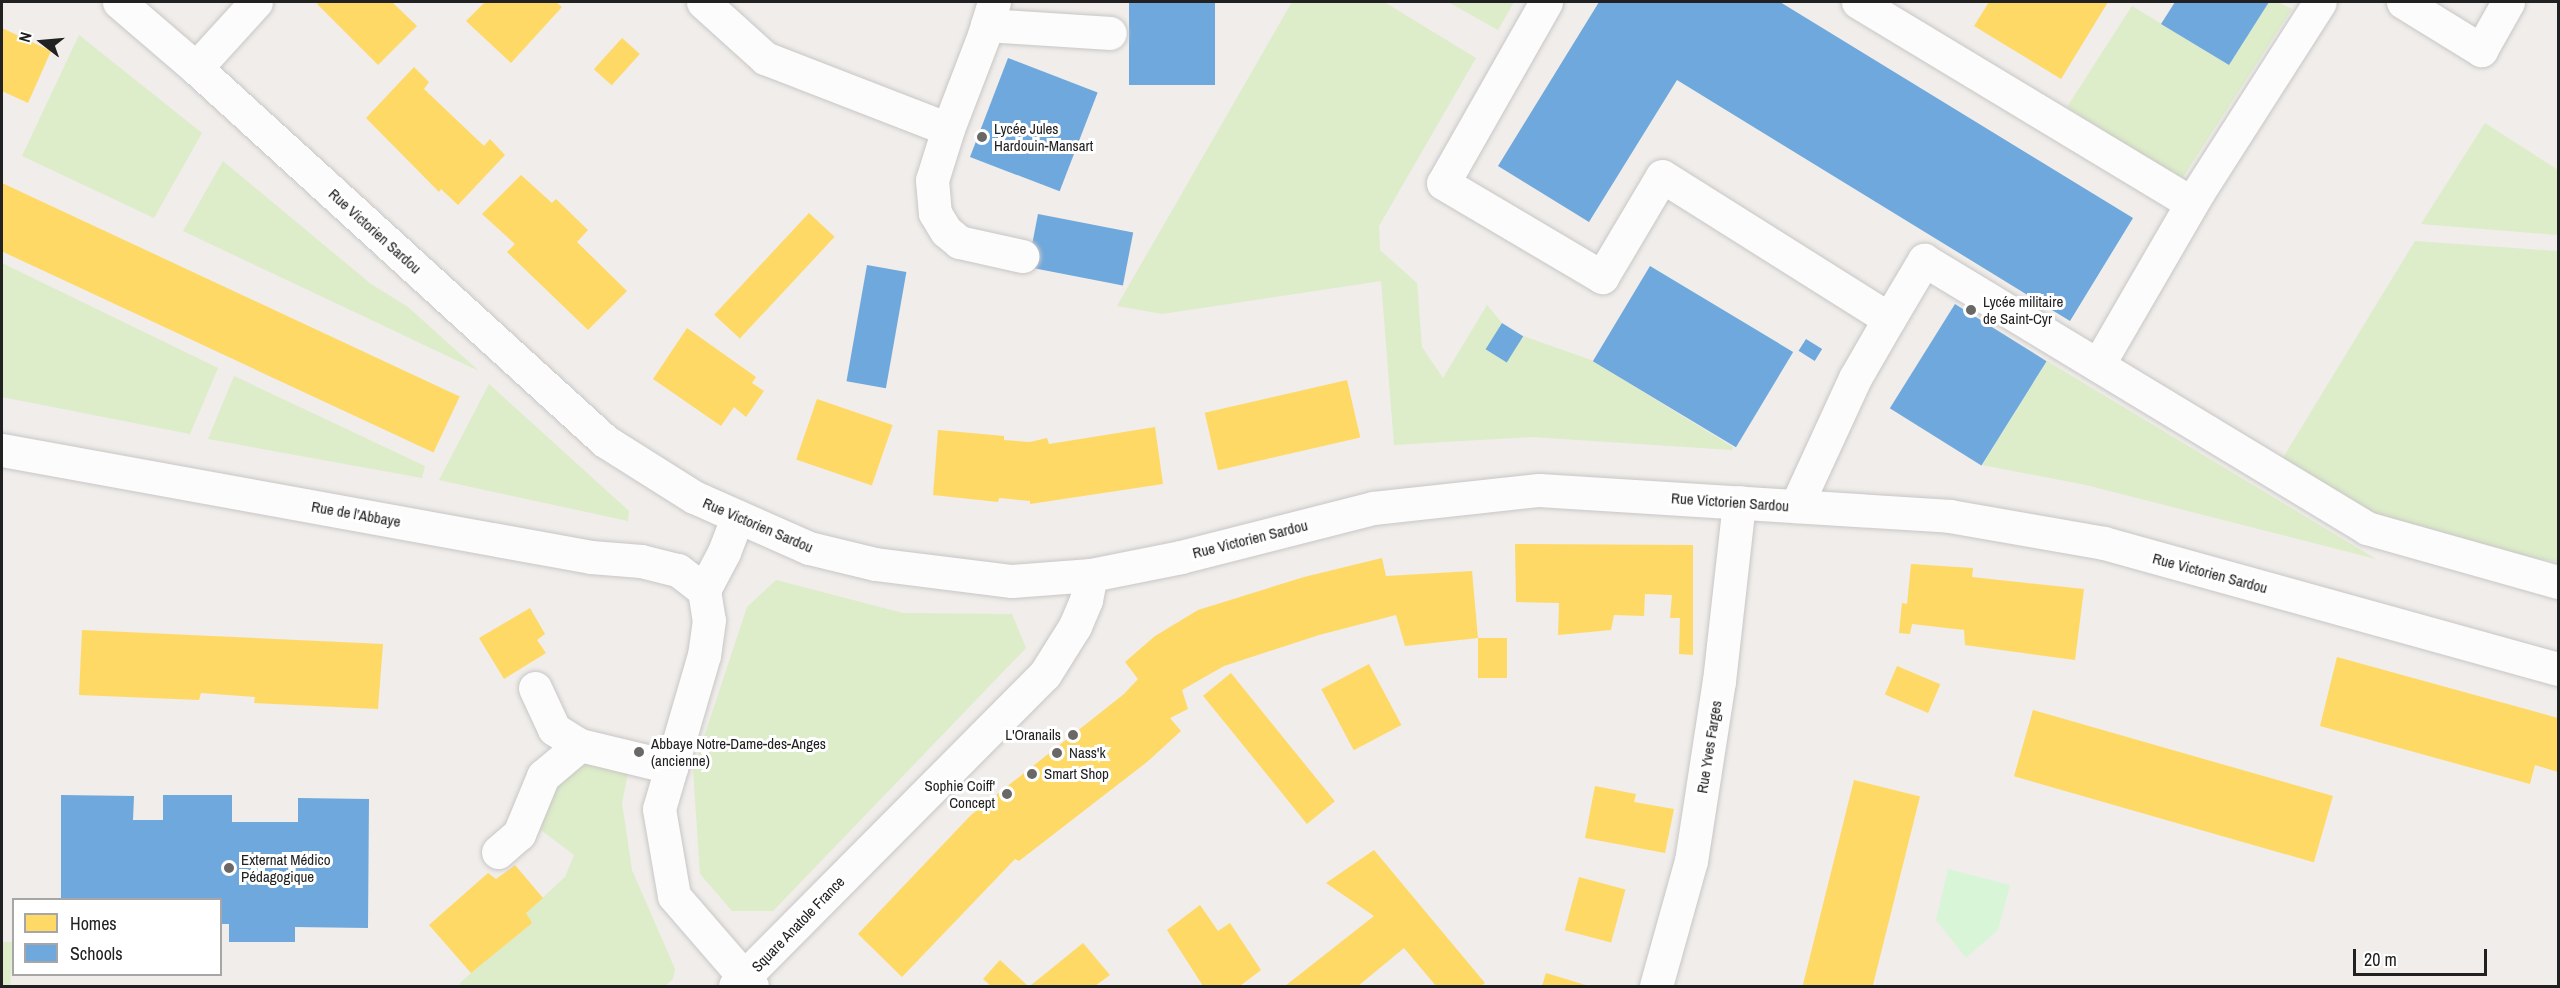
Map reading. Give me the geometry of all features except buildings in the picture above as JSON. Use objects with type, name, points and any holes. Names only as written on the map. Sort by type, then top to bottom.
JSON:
[{"type":"street","name":"Rue Victorien Sardou","points":[[119,2],[196,68],[605,441],[694,497],[736,518],[809,548],[875,564],[1012,581],[1091,575],[1181,557],[1373,508],[1539,490],[1950,516],[2104,543],[2559,669]]},
{"type":"street","points":[[196,68],[256,2]]},
{"type":"street","points":[[703,2],[765,58],[948,129]]},
{"type":"street","points":[[1546,2],[1443,183],[1602,277],[1662,176],[1888,319]]},
{"type":"street","points":[[1858,2],[2191,203]]},
{"type":"street","points":[[2098,365],[2191,203],[2320,2]]},
{"type":"street","points":[[2403,2],[2481,50],[2508,2]]},
{"type":"street","points":[[1022,256],[959,242],[946,231],[935,213],[932,180],[990,13],[1110,33]]},
{"type":"street","points":[[1796,506],[1854,378],[1924,260],[2367,528],[2559,582]]},
{"type":"street","name":"Rue de l’Abbaye","points":[[2,450],[591,557],[641,561],[678,570],[704,590]]},
{"type":"street","name":"Rue Yves Farges","points":[[1656,987],[1691,861],[1719,681],[1739,502]]},
{"type":"street","points":[[704,590],[724,552],[736,518]]},
{"type":"street","name":"Square Anatole France","points":[[704,590],[709,620],[704,655],[659,809],[674,896],[744,984],[1044,674],[1075,626],[1086,600],[1091,575]]},
{"type":"street","points":[[535,688],[554,729],[580,745],[671,767]]},
{"type":"street","points":[[498,852],[519,834],[543,776],[580,745]]},
{"type":"green space","points":[[1292,2],[1384,2],[1476,58],[1379,226],[1380,250],[1417,283],[1422,347],[1443,378],[1487,305],[1502,323],[1486,349],[1505,361],[1523,336],[1591,360],[1733,447],[1732,450],[1531,437],[1394,445],[1381,281],[1162,314],[1117,306]]},
{"type":"green space","points":[[1448,2],[1514,2],[1498,30]]},
{"type":"green space","points":[[2269,2],[2278,2],[2292,9],[2181,180],[2067,107],[2132,6],[2229,65]]},
{"type":"green space","points":[[79,35],[202,133],[154,218],[22,156]]},
{"type":"green space","points":[[2485,123],[2558,170],[2558,235],[2421,224]]},
{"type":"green space","points":[[223,161],[371,284],[408,307],[479,371],[183,231]]},
{"type":"green space","points":[[2415,241],[2558,251],[2558,562],[2424,538],[2360,509],[2281,461]]},
{"type":"green space","points":[[2,263],[218,368],[190,434],[2,397]]},
{"type":"green space","points":[[2047,361],[2376,559],[2086,485],[1982,465]]},
{"type":"green space","points":[[234,376],[425,466],[422,478],[208,439]]},
{"type":"green space","points":[[489,384],[629,511],[628,521],[439,480]]},
{"type":"green space","points":[[776,580],[903,613],[1012,614],[1026,648],[773,911],[732,911],[700,874],[693,770],[747,607]]},
{"type":"green space","points":[[584,754],[630,763],[622,803],[632,870],[675,969],[673,979],[665,986],[460,986],[460,983],[471,973],[531,923],[526,913],[565,877],[574,855],[533,824],[550,782]]},
{"type":"green space","points":[[1948,869],[2010,885],[1998,930],[1966,958],[1936,920]]},
{"type":"green space","points":[[2,942],[12,942],[10,986],[2,986]]},
{"type":"place","name":"Lycée Jules Hardouin-Mansart","points":[[982,137]]},
{"type":"place","name":"Lycée militaire de Saint-Cyr","points":[[1971,310]]},
{"type":"place","name":"L'Oranails","points":[[1073,735]]},
{"type":"place","name":"Abbaye Notre-Dame-des-Anges (ancienne)","points":[[639,752]]},
{"type":"place","name":"Nass'k","points":[[1057,753]]},
{"type":"place","name":"Smart Shop","points":[[1032,774]]},
{"type":"place","name":"Sophie Coiff' Concept","points":[[1007,794]]},
{"type":"place","name":"Externat Médico Pédagogique","points":[[229,868]]}]
